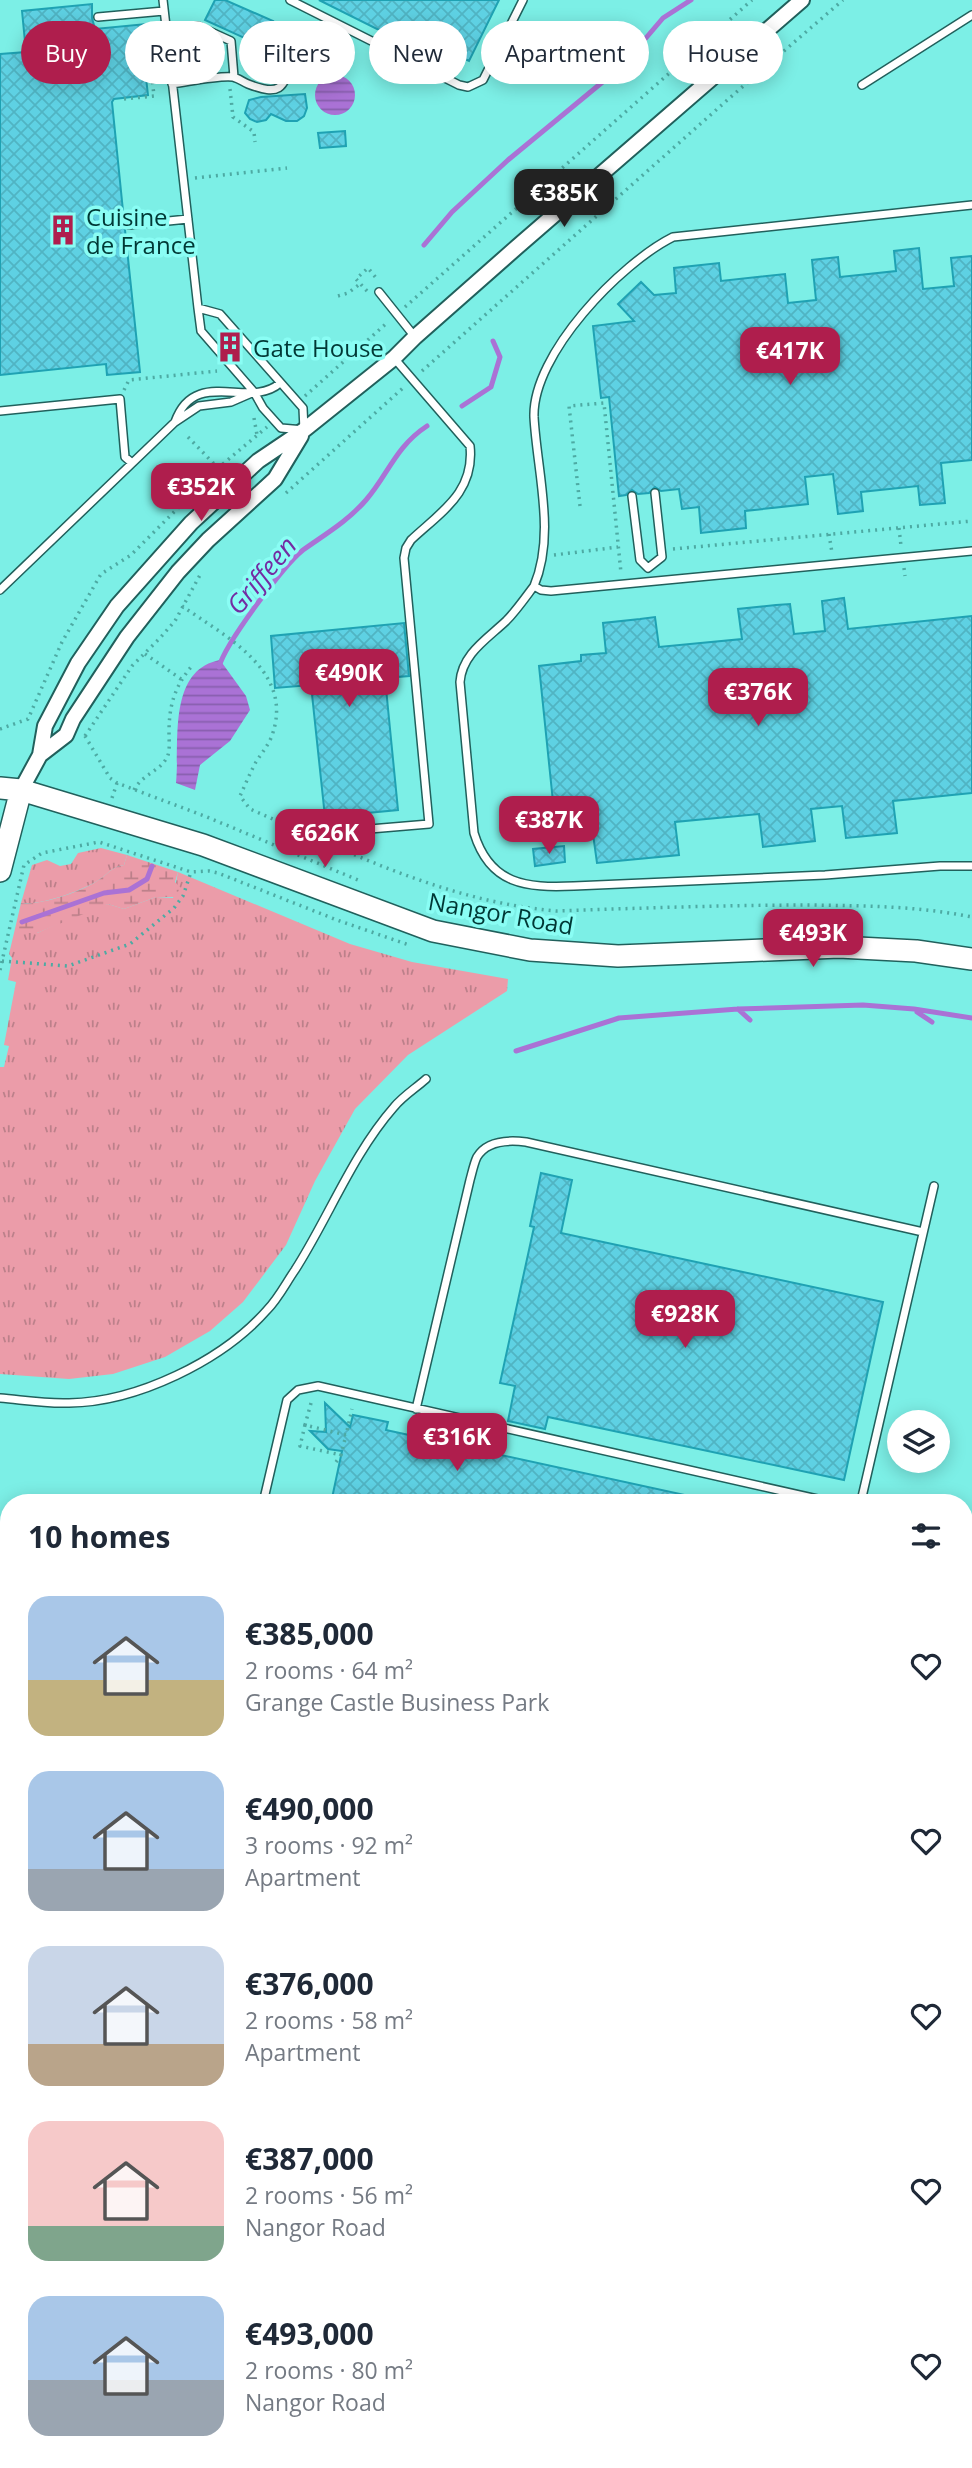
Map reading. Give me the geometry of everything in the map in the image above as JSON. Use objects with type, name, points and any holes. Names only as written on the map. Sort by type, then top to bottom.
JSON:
[{"type":"main road","points":[[0,871],[11,789]]},
{"type":"main road","name":"Nangor Road","points":[[11,789],[203,845],[433,931],[530,950],[618,956],[839,947],[916,951],[972,959]]},
{"type":"street","points":[[40,755],[45,726],[78,663],[117,606],[191,523],[258,461],[304,430],[394,358],[802,0]]},
{"type":"street","points":[[11,789],[40,755],[66,735],[73,719],[127,637],[178,572],[208,540],[275,479],[304,430]]},
{"type":"lane","points":[[163,0],[165,21]]},
{"type":"lane","points":[[290,0],[302,3],[459,85],[468,87],[483,80],[523,0]]},
{"type":"lane","points":[[98,17],[164,11]]},
{"type":"lane","points":[[862,85],[972,15]]},
{"type":"lane","points":[[225,38],[231,41],[231,77]]},
{"type":"lane","points":[[225,77],[239,80]]},
{"type":"lane","points":[[172,84],[183,179],[198,308],[201,331],[281,428],[304,430],[303,408],[220,314],[198,308]]},
{"type":"lane","points":[[247,84],[269,90],[278,89],[284,84]]},
{"type":"lane","points":[[972,205],[673,237],[658,245],[601,294],[564,337],[536,396],[534,417],[544,528],[543,556],[534,586],[508,620],[467,658],[460,674],[474,833],[479,849],[487,861],[510,879],[538,887],[972,866]]},
{"type":"lane","points":[[129,225],[188,219]]},
{"type":"lane","points":[[379,292],[415,337]]},
{"type":"lane","points":[[358,830],[429,824],[404,558],[411,540],[461,492],[471,460],[470,446],[394,358]]},
{"type":"lane","points":[[0,590],[174,422],[199,406],[231,402],[254,392],[275,388],[280,383]]},
{"type":"lane","points":[[0,411],[120,399],[125,457],[132,463]]},
{"type":"lane","points":[[648,568],[662,557],[655,493]]},
{"type":"lane","points":[[632,496],[640,560],[648,568],[648,581]]},
{"type":"lane","points":[[534,586],[551,591],[972,551]]},
{"type":"lane","points":[[0,1398],[70,1403],[117,1397],[159,1384],[193,1367],[229,1344],[267,1310],[295,1269],[370,1139],[396,1105],[426,1079]]},
{"type":"lane","points":[[416,1409],[470,1180],[477,1157],[496,1143],[510,1140],[526,1142],[923,1232]]},
{"type":"lane","points":[[863,1494],[934,1186]]},
{"type":"lane","points":[[265,1494],[284,1406],[298,1390],[318,1386],[795,1494]]},
{"type":"path","points":[[729,21],[752,0]]},
{"type":"path","points":[[281,497],[723,103],[843,0]]},
{"type":"path","points":[[231,77],[233,117],[254,132],[256,142]]},
{"type":"path","points":[[309,393],[663,79]]},
{"type":"path","points":[[124,99],[154,96],[153,84]]},
{"type":"path","points":[[183,179],[287,168]]},
{"type":"path","points":[[367,291],[356,279],[368,268],[377,279]]},
{"type":"path","points":[[338,296],[348,293],[360,284]]},
{"type":"path","points":[[120,399],[129,380],[217,371]]},
{"type":"path","points":[[580,506],[569,407],[604,403],[622,584]]},
{"type":"path","points":[[0,729],[28,719],[62,642],[101,574],[131,555],[218,468],[259,433],[254,418]]},
{"type":"path","points":[[188,437],[218,468]]},
{"type":"path","points":[[662,550],[972,521]]},
{"type":"path","points":[[829,534],[833,565]]},
{"type":"path","points":[[543,556],[618,547]]},
{"type":"path","points":[[619,555],[639,552]]},
{"type":"path","points":[[116,787],[117,783],[110,778],[85,736],[132,666],[174,621],[188,593],[206,567]]},
{"type":"path","points":[[182,606],[259,662],[268,678],[275,706],[275,724],[270,740],[240,796],[250,809],[401,874],[461,895],[526,909],[557,911],[751,905],[864,905],[930,909],[972,917]]},
{"type":"path","points":[[145,653],[181,679]]},
{"type":"path","points":[[134,790],[145,775],[163,764],[169,753],[169,711],[181,679],[191,667]]},
{"type":"path","points":[[0,970],[2,961],[24,865],[42,853],[100,841],[191,872],[183,896],[174,908],[130,944],[68,966],[2,961]]},
{"type":"path","points":[[311,1403],[300,1446],[341,1455]]},
{"type":"path","points":[[336,1462],[341,1455],[352,1409]]},
{"type":"path","points":[[305,1425],[345,1435]]},
{"type":"green space","points":[[101,848],[127,855],[124,865],[73,892],[50,900],[21,903],[32,865],[47,860],[60,866],[71,864],[78,853]]},
{"type":"green space","points":[[127,855],[178,872],[175,882],[180,887],[176,897],[156,897],[124,909],[108,904],[37,933],[14,933],[21,903],[50,900],[84,888],[114,868],[124,865]]},
{"type":"green space","points":[[178,872],[350,944],[412,962],[508,979],[507,991],[408,1055],[355,1109],[315,1181],[286,1245],[243,1302],[210,1331],[165,1357],[113,1374],[69,1379],[0,1374],[0,1067],[4,1067],[9,1046],[4,1045],[16,982],[8,980],[12,958],[9,954],[14,933],[37,933],[95,907],[108,904],[124,909],[156,897],[173,898]]},
{"type":"shaded area","points":[[318,84],[352,84],[354,103],[343,114],[327,114],[316,103]]},
{"type":"shaded area","points":[[220,660],[246,696],[250,710],[230,741],[200,765],[195,790],[176,783],[180,710],[191,678],[203,667]]},
{"type":"building","points":[[215,0],[225,0],[273,21],[239,21],[239,36],[225,29],[225,21],[205,20]]},
{"type":"building","points":[[319,0],[499,0],[489,21],[481,21],[481,37],[469,61],[467,21],[369,21],[369,25]]},
{"type":"building","name":"Cuisine de France","points":[[92,4],[93,21],[23,21],[22,11]]},
{"type":"building","name":"Cuisine de France","points":[[125,26],[125,84],[147,84],[148,95],[114,99],[112,102],[140,372],[107,375],[106,364],[0,375],[0,54],[21,52],[21,84],[111,84],[111,27]]},
{"type":"building","points":[[305,94],[307,108],[304,116],[297,121],[286,121],[271,114],[266,120],[257,122],[245,113],[249,100]]},
{"type":"building","points":[[345,131],[346,146],[320,148],[318,133]]},
{"type":"building","points":[[919,248],[923,289],[954,286],[951,258],[972,256],[972,460],[941,463],[945,503],[920,505],[918,486],[861,492],[863,511],[838,514],[833,474],[805,477],[808,504],[745,511],[746,528],[701,533],[699,507],[682,509],[679,489],[661,491],[655,487],[649,493],[638,494],[632,490],[619,496],[609,397],[601,398],[593,326],[634,321],[618,304],[641,282],[654,295],[676,293],[674,268],[719,263],[721,281],[785,274],[788,303],[816,300],[812,260],[838,257],[840,277],[896,271],[894,251]]},
{"type":"building","points":[[844,598],[848,629],[972,616],[972,793],[893,801],[897,833],[846,838],[842,806],[811,809],[815,841],[763,847],[759,814],[675,822],[679,855],[597,863],[590,827],[556,831],[539,666],[581,661],[581,655],[606,653],[603,623],[655,617],[659,647],[742,639],[738,609],[790,604],[794,634],[825,631],[822,601]]},
{"type":"building","points":[[404,623],[409,676],[385,678],[398,810],[325,817],[311,685],[275,688],[271,636]]},
{"type":"building","points":[[564,846],[565,862],[535,866],[533,849]]},
{"type":"building","points":[[541,1173],[572,1180],[561,1233],[883,1302],[844,1480],[548,1417],[545,1429],[508,1421],[515,1386],[500,1383],[534,1227],[530,1226]]},
{"type":"building","points":[[325,1403],[350,1427],[353,1415],[388,1422],[386,1430],[680,1494],[333,1494],[342,1451],[328,1449],[310,1431],[326,1432]]},
{"type":"waterway","name":"Griffeen","points":[[424,245],[452,212],[508,160],[622,66],[663,18],[691,0]]},
{"type":"waterway","name":"Griffeen","points":[[462,406],[491,387],[500,357],[493,341]]},
{"type":"waterway","name":"Griffeen","points":[[219,667],[243,624],[282,572],[303,550],[359,508],[407,443],[427,426]]},
{"type":"waterway","name":"Griffeen","points":[[22,922],[104,893],[129,890],[147,879],[152,866]]},
{"type":"waterway","points":[[516,1051],[619,1018],[738,1009],[863,1005],[972,1018]]},
{"type":"waterway","points":[[738,1009],[750,1020]]},
{"type":"waterway","points":[[917,1012],[932,1022]]},
{"type":"place","name":"Cuisine de France","points":[[63,230]]},
{"type":"place","name":"Gate House","points":[[230,347]]}]
